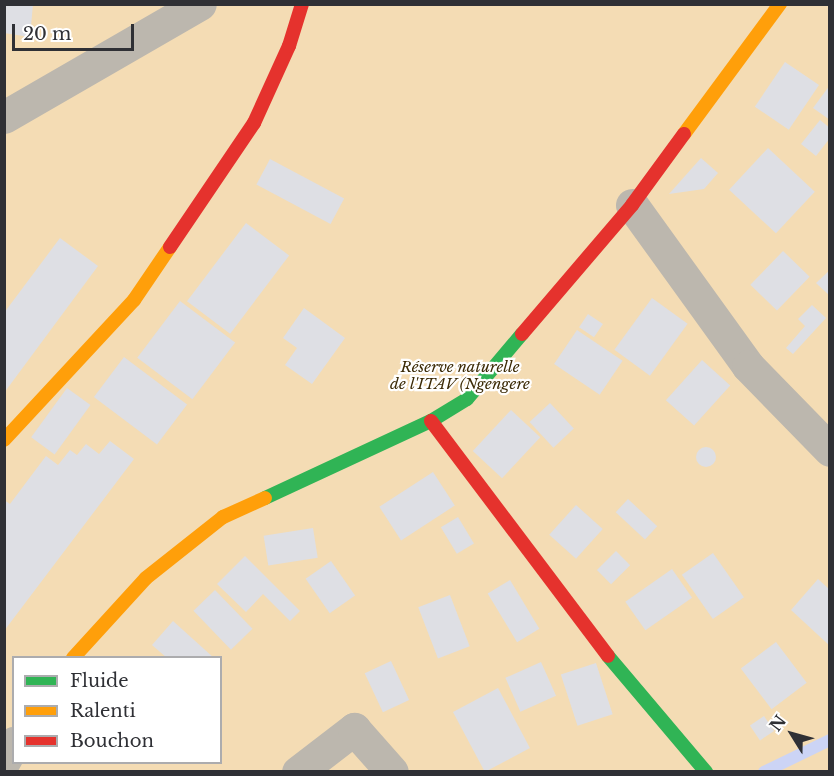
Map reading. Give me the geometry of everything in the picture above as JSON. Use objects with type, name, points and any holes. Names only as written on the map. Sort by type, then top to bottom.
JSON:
[{"type":"street","points":[[4,117],[200,4]]},
{"type":"street","points":[[4,440],[134,300],[200,204],[254,123],[289,46],[302,4]]},
{"type":"street","points":[[74,656],[146,578],[223,517],[431,421],[467,399],[632,205],[780,4]]},
{"type":"street","points":[[632,205],[748,366],[830,450]]},
{"type":"street","points":[[431,421],[603,650],[706,771]]},
{"type":"street","points":[[298,771],[354,729],[392,771]]},
{"type":"street","points":[[4,761],[12,747]]},
{"type":"green space","name":"Réserve naturelle de l'ITAV (Ngengere","points":[[5,5],[829,5],[829,771],[5,772]]},
{"type":"building","points":[[4,4],[33,4],[30,37],[4,33]]},
{"type":"building","points":[[785,62],[819,85],[789,130],[755,107]]},
{"type":"building","points":[[830,85],[830,120],[813,108]]},
{"type":"building","points":[[820,120],[830,128],[830,138],[816,156],[801,144]]},
{"type":"building","points":[[768,148],[815,192],[776,233],[729,190]]},
{"type":"building","points":[[701,158],[718,173],[704,189],[669,194]]},
{"type":"building","points":[[270,159],[344,198],[331,224],[256,185]]},
{"type":"building","points":[[246,223],[289,255],[230,334],[187,301]]},
{"type":"building","points":[[60,238],[98,266],[4,393],[4,313]]},
{"type":"building","points":[[783,251],[810,277],[777,311],[750,285]]},
{"type":"building","points":[[830,270],[830,296],[816,283]]},
{"type":"building","points":[[652,298],[688,324],[650,376],[614,350]]},
{"type":"building","points":[[180,301],[235,343],[192,399],[137,358]]},
{"type":"building","points":[[812,305],[826,318],[793,354],[786,348],[805,326],[798,319]]},
{"type":"building","points":[[304,308],[345,338],[312,384],[285,365],[297,348],[283,338]]},
{"type":"building","points":[[588,314],[603,324],[594,337],[579,327]]},
{"type":"building","points":[[577,330],[623,361],[600,395],[554,364]]},
{"type":"building","points":[[124,357],[187,405],[157,444],[94,397]]},
{"type":"building","points":[[702,360],[730,385],[694,426],[666,400]]},
{"type":"building","points":[[67,388],[90,405],[55,454],[31,437]]},
{"type":"building","points":[[550,403],[574,429],[553,448],[530,422]]},
{"type":"building","points":[[511,410],[540,437],[502,478],[473,451]]},
{"type":"building","points":[[110,441],[134,459],[4,631],[4,500],[10,504],[46,456],[58,465],[70,450],[77,455],[86,444],[99,454]]},
{"type":"building","points":[[706,447],[713,450],[716,457],[713,464],[706,467],[699,464],[696,457],[699,450]]},
{"type":"building","points":[[433,472],[455,506],[401,540],[379,507]]},
{"type":"building","points":[[628,499],[657,526],[645,539],[616,512]]},
{"type":"building","points":[[576,505],[603,529],[576,559],[549,535]]},
{"type":"building","points":[[458,517],[474,544],[457,554],[441,527]]},
{"type":"building","points":[[313,528],[318,558],[268,565],[264,536]]},
{"type":"building","points":[[616,551],[630,565],[611,584],[597,570]]},
{"type":"building","points":[[713,553],[744,597],[713,619],[682,575]]},
{"type":"building","points":[[245,556],[300,611],[290,621],[263,594],[246,612],[217,584]]},
{"type":"building","points":[[331,561],[355,595],[330,613],[306,579]]},
{"type":"building","points":[[672,569],[692,598],[645,630],[625,602]]},
{"type":"building","points":[[818,579],[830,590],[830,646],[791,610]]},
{"type":"building","points":[[510,580],[539,629],[517,642],[488,593]]},
{"type":"building","points":[[215,590],[253,629],[231,650],[193,611]]},
{"type":"building","points":[[450,595],[470,646],[438,659],[418,607]]},
{"type":"building","points":[[173,621],[212,656],[165,656],[152,645]]},
{"type":"building","points":[[776,642],[807,683],[772,709],[741,668]]},
{"type":"building","points":[[391,661],[409,700],[383,712],[365,673]]},
{"type":"building","points":[[541,662],[556,696],[520,712],[505,678]]},
{"type":"building","points":[[596,663],[613,714],[577,726],[561,674]]},
{"type":"building","points":[[498,688],[530,748],[485,772],[453,712]]},
{"type":"building","points":[[764,716],[774,731],[760,740],[750,726]]},
{"type":"waterway","points":[[764,772],[830,740]]},
{"type":"traffic: fast","points":[[265,498],[431,421],[467,399],[522,334]]},
{"type":"traffic: fast","points":[[608,656],[706,772]]},
{"type":"traffic: slow","points":[[684,134],[780,4]]},
{"type":"traffic: slow","points":[[4,440],[134,300],[170,247]]},
{"type":"traffic: slow","points":[[75,656],[146,578],[223,517],[265,498]]},
{"type":"traffic: jam","points":[[170,247],[254,123],[289,46],[302,4]]},
{"type":"traffic: jam","points":[[522,334],[632,205],[684,134]]},
{"type":"traffic: jam","points":[[431,421],[608,656]]}]
